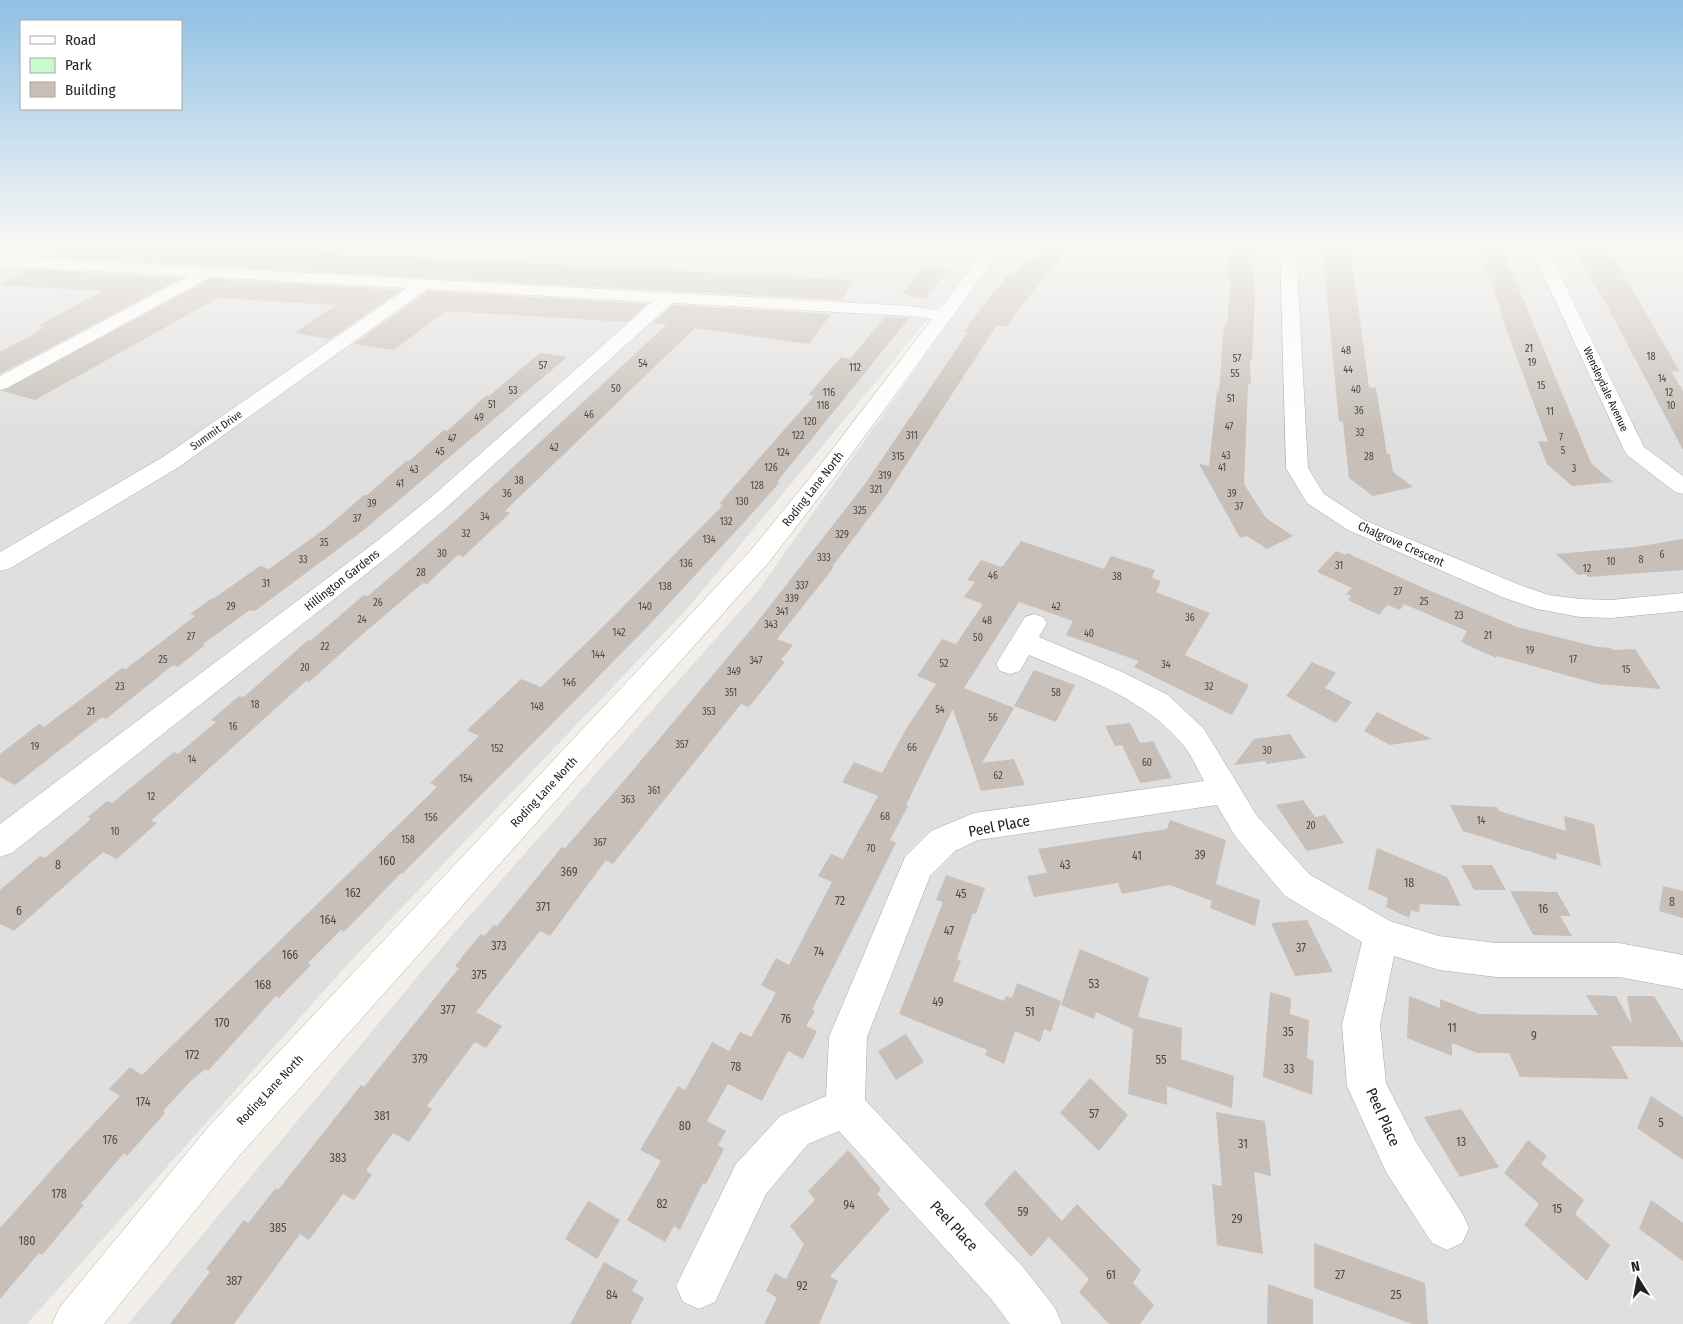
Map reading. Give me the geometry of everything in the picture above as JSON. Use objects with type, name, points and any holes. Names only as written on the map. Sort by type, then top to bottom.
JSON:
[{"type":"street","points":[[0,384],[142,308]]},
{"type":"street","name":"Summit Drive","points":[[0,563],[171,462],[390,308]]},
{"type":"street","name":"Hillington Gardens","points":[[0,843],[386,546],[437,504],[656,308]]},
{"type":"street","points":[[850,308],[910,311],[944,316]]},
{"type":"street","name":"Roding Lane North","points":[[75,1324],[224,1141],[760,556],[829,469],[950,308]]},
{"type":"street","name":"Chalgrove Crescent","points":[[1291,308],[1297,468],[1315,498],[1356,525],[1511,591],[1546,603],[1580,608],[1611,609],[1683,602]]},
{"type":"street","name":"Wensleydale Avenue","points":[[1567,308],[1635,450],[1683,487]]},
{"type":"street","points":[[1022,643],[1112,679],[1158,703],[1194,737],[1246,826],[1297,885],[1381,935],[1439,953],[1496,960],[1619,960],[1683,972]]},
{"type":"street","name":"Peel Place","points":[[1039,1324],[1007,1282],[845,1108],[848,1037],[916,867],[943,841],[974,827],[1226,791]]},
{"type":"street","name":"Peel Place","points":[[1381,935],[1361,1025],[1367,1086],[1401,1157],[1447,1228]]},
{"type":"street","points":[[699,1286],[751,1179],[794,1130],[845,1108]]},
{"type":"shaded area","points":[[0,308],[937,308],[687,609],[347,965],[27,1324],[0,1324]]},
{"type":"shaded area","points":[[959,308],[1683,308],[1683,1324],[128,1324],[449,939],[757,592]]},
{"type":"building","points":[[71,308],[125,308],[0,374],[0,352],[45,327],[38,326]]},
{"type":"building","points":[[157,308],[200,308],[35,400],[2,391]]},
{"type":"building","points":[[332,308],[375,308],[330,339],[294,333]]},
{"type":"building","points":[[405,308],[643,308],[627,322],[446,311],[394,350],[354,344]]},
{"type":"building","points":[[670,308],[722,308],[831,314],[809,344],[695,328],[505,511],[510,513],[463,557],[458,555],[427,584],[423,583],[309,682],[306,681],[151,821],[157,823],[117,859],[103,852],[14,931],[0,924],[0,890],[40,856],[45,858],[91,819],[88,817],[107,801],[112,803],[174,752],[178,754],[216,722],[211,720],[239,696],[244,697],[308,640],[310,641],[364,595],[368,596],[455,521],[667,324],[652,323]]},
{"type":"building","points":[[982,308],[1021,308],[1006,327],[997,325],[887,494],[832,567],[834,567],[777,639],[793,645],[781,660],[785,662],[749,707],[741,704],[613,864],[606,860],[550,936],[540,931],[476,1012],[502,1026],[486,1048],[475,1042],[427,1106],[432,1109],[409,1142],[393,1133],[366,1170],[372,1175],[354,1200],[343,1194],[309,1240],[300,1234],[234,1324],[170,1324],[210,1272],[206,1269],[244,1220],[248,1223],[276,1188],[278,1190],[361,1085],[364,1087],[459,968],[455,966],[469,948],[481,934],[484,936],[494,925],[497,926],[562,847],[565,848],[622,783],[754,626],[865,484],[968,332],[964,331]]},
{"type":"building","points":[[1228,308],[1254,308],[1252,360],[1250,360],[1251,384],[1248,384],[1244,484],[1266,518],[1293,536],[1267,549],[1247,536],[1240,538],[1199,464],[1209,466],[1217,391],[1219,391],[1224,325],[1227,325]]},
{"type":"building","points":[[1328,308],[1358,308],[1369,387],[1376,388],[1387,454],[1390,454],[1393,472],[1413,487],[1373,496],[1349,478],[1343,422],[1339,421]]},
{"type":"building","points":[[1500,308],[1527,308],[1591,463],[1613,482],[1572,486],[1547,464],[1538,441],[1548,442],[1499,310],[1501,310]]},
{"type":"building","points":[[1608,308],[1643,308],[1680,372],[1671,371],[1683,391],[1683,450]]},
{"type":"building","points":[[885,317],[909,318],[777,482],[780,482],[748,518],[651,623],[550,726],[344,932],[341,930],[308,963],[311,965],[279,998],[276,996],[208,1071],[205,1069],[190,1082],[163,1111],[165,1113],[127,1156],[124,1153],[81,1204],[84,1205],[42,1255],[39,1253],[0,1299],[0,1228],[120,1096],[109,1089],[130,1067],[142,1075],[437,787],[430,783],[479,736],[467,730],[521,679],[541,687],[615,615],[723,505],[719,504],[814,396],[808,395],[841,357],[850,359]]},
{"type":"building","points":[[540,353],[567,357],[365,529],[255,611],[250,610],[203,644],[205,645],[178,667],[173,665],[106,719],[102,717],[15,785],[0,777],[0,754],[39,724],[44,727],[122,668],[126,669],[195,616],[190,614],[212,598],[260,566],[269,569],[326,528],[444,430],[447,431],[487,395],[489,396]]},
{"type":"building","points":[[1683,539],[1683,570],[1588,577],[1585,574],[1578,575],[1556,554],[1635,547]]},
{"type":"building","points":[[1021,541],[1104,569],[1111,556],[1155,570],[1152,578],[1161,581],[1156,592],[1210,613],[1185,655],[1249,685],[1232,715],[1134,667],[1139,661],[1066,635],[1073,621],[1019,602],[964,688],[1014,708],[982,763],[1014,759],[1025,785],[981,791],[953,709],[890,840],[896,843],[812,1010],[815,1011],[806,1026],[817,1031],[803,1059],[788,1051],[762,1101],[728,1084],[707,1121],[726,1131],[718,1145],[724,1149],[706,1184],[703,1183],[680,1230],[674,1226],[665,1242],[627,1220],[661,1161],[640,1150],[678,1086],[685,1090],[712,1042],[729,1051],[740,1032],[751,1037],[776,993],[761,985],[776,958],[789,965],[832,882],[818,876],[831,854],[843,859],[878,796],[842,782],[854,762],[882,773],[906,729],[936,684],[917,676],[942,639],[956,644],[983,604],[964,597],[975,582],[967,580],[981,560],[1002,567]]},
{"type":"building","points":[[1336,551],[1346,555],[1347,553],[1419,586],[1517,627],[1613,650],[1635,649],[1661,689],[1598,684],[1497,656],[1496,658],[1461,642],[1467,631],[1404,604],[1400,610],[1387,605],[1379,615],[1348,600],[1351,596],[1346,594],[1352,588],[1317,572]]},
{"type":"building","points":[[1312,662],[1336,673],[1325,688],[1352,702],[1336,723],[1286,696]]},
{"type":"building","points":[[1034,670],[1075,685],[1056,722],[1014,706]]},
{"type":"building","points":[[1377,712],[1432,739],[1390,745],[1364,731]]},
{"type":"building","points":[[1130,723],[1140,743],[1153,741],[1172,778],[1140,783],[1122,745],[1115,746],[1105,726]]},
{"type":"building","points":[[1290,734],[1306,758],[1267,764],[1265,761],[1234,765],[1254,739]]},
{"type":"building","points":[[1303,800],[1315,817],[1325,815],[1344,843],[1307,851],[1276,805]]},
{"type":"building","points":[[1450,805],[1497,807],[1499,811],[1566,831],[1564,816],[1594,824],[1601,866],[1556,853],[1557,860],[1463,831]]},
{"type":"building","points":[[1170,820],[1226,840],[1212,901],[1170,885],[1122,894],[1118,883],[1034,897],[1027,876],[1047,873],[1038,849],[1167,829]]},
{"type":"building","points":[[1377,848],[1447,877],[1461,906],[1420,904],[1419,913],[1411,910],[1409,918],[1386,907],[1388,898],[1368,889]]},
{"type":"building","points":[[1461,865],[1492,865],[1506,890],[1474,890]]},
{"type":"building","points":[[946,875],[985,888],[976,914],[973,913],[957,959],[961,961],[953,981],[1004,1001],[1006,996],[1012,998],[1017,983],[1061,1001],[1051,1032],[1044,1029],[1040,1042],[1015,1031],[1004,1064],[985,1055],[987,1050],[899,1014],[943,902],[936,900]]},
{"type":"building","points":[[1216,884],[1260,900],[1255,926],[1210,908]]},
{"type":"building","points":[[1663,886],[1683,891],[1683,918],[1659,911]]},
{"type":"building","points":[[1510,891],[1557,892],[1571,916],[1560,916],[1572,936],[1533,935]]},
{"type":"building","points":[[1307,920],[1333,972],[1295,976],[1271,923]]},
{"type":"building","points":[[1080,949],[1149,978],[1138,1017],[1182,1028],[1181,1059],[1234,1076],[1232,1108],[1167,1086],[1167,1105],[1128,1094],[1133,1029],[1096,1012],[1094,1019],[1061,1005]]},
{"type":"building","points":[[1270,992],[1291,998],[1290,1014],[1309,1020],[1307,1058],[1314,1061],[1312,1095],[1263,1077]]},
{"type":"building","points":[[1586,995],[1616,996],[1632,1025],[1627,996],[1654,996],[1683,1043],[1683,1047],[1611,1046],[1629,1079],[1520,1077],[1509,1053],[1477,1053],[1452,1043],[1452,1056],[1407,1038],[1409,996],[1440,1008],[1440,999],[1479,1014],[1598,1015]]},
{"type":"building","points":[[906,1034],[924,1062],[896,1080],[878,1051]]},
{"type":"building","points":[[1090,1078],[1128,1115],[1099,1151],[1060,1113]]},
{"type":"building","points":[[1651,1096],[1683,1117],[1683,1160],[1637,1128]]},
{"type":"building","points":[[1461,1109],[1499,1167],[1460,1177],[1424,1117]]},
{"type":"building","points":[[1216,1112],[1265,1121],[1271,1176],[1254,1172],[1263,1254],[1217,1245],[1212,1184],[1222,1186]]},
{"type":"building","points":[[1528,1140],[1547,1156],[1541,1164],[1584,1200],[1575,1214],[1610,1245],[1587,1281],[1524,1225],[1539,1204],[1504,1173]]},
{"type":"building","points":[[848,1150],[881,1189],[877,1194],[890,1209],[830,1276],[838,1281],[819,1324],[764,1324],[777,1298],[766,1291],[775,1273],[786,1279],[804,1244],[790,1226],[815,1200],[808,1191]]},
{"type":"building","points":[[1015,1170],[1062,1221],[1077,1204],[1141,1270],[1133,1283],[1154,1305],[1140,1324],[1109,1324],[1079,1292],[1089,1279],[1049,1237],[1031,1257],[984,1204]]},
{"type":"building","points":[[1651,1200],[1683,1223],[1683,1261],[1639,1229]]},
{"type":"building","points":[[588,1201],[620,1220],[597,1259],[565,1239]]},
{"type":"building","points":[[1314,1243],[1425,1283],[1428,1324],[1412,1324],[1314,1288]]},
{"type":"building","points":[[604,1262],[638,1281],[632,1291],[644,1298],[631,1324],[570,1324]]},
{"type":"building","points":[[1268,1284],[1313,1300],[1313,1324],[1267,1324]]}]
